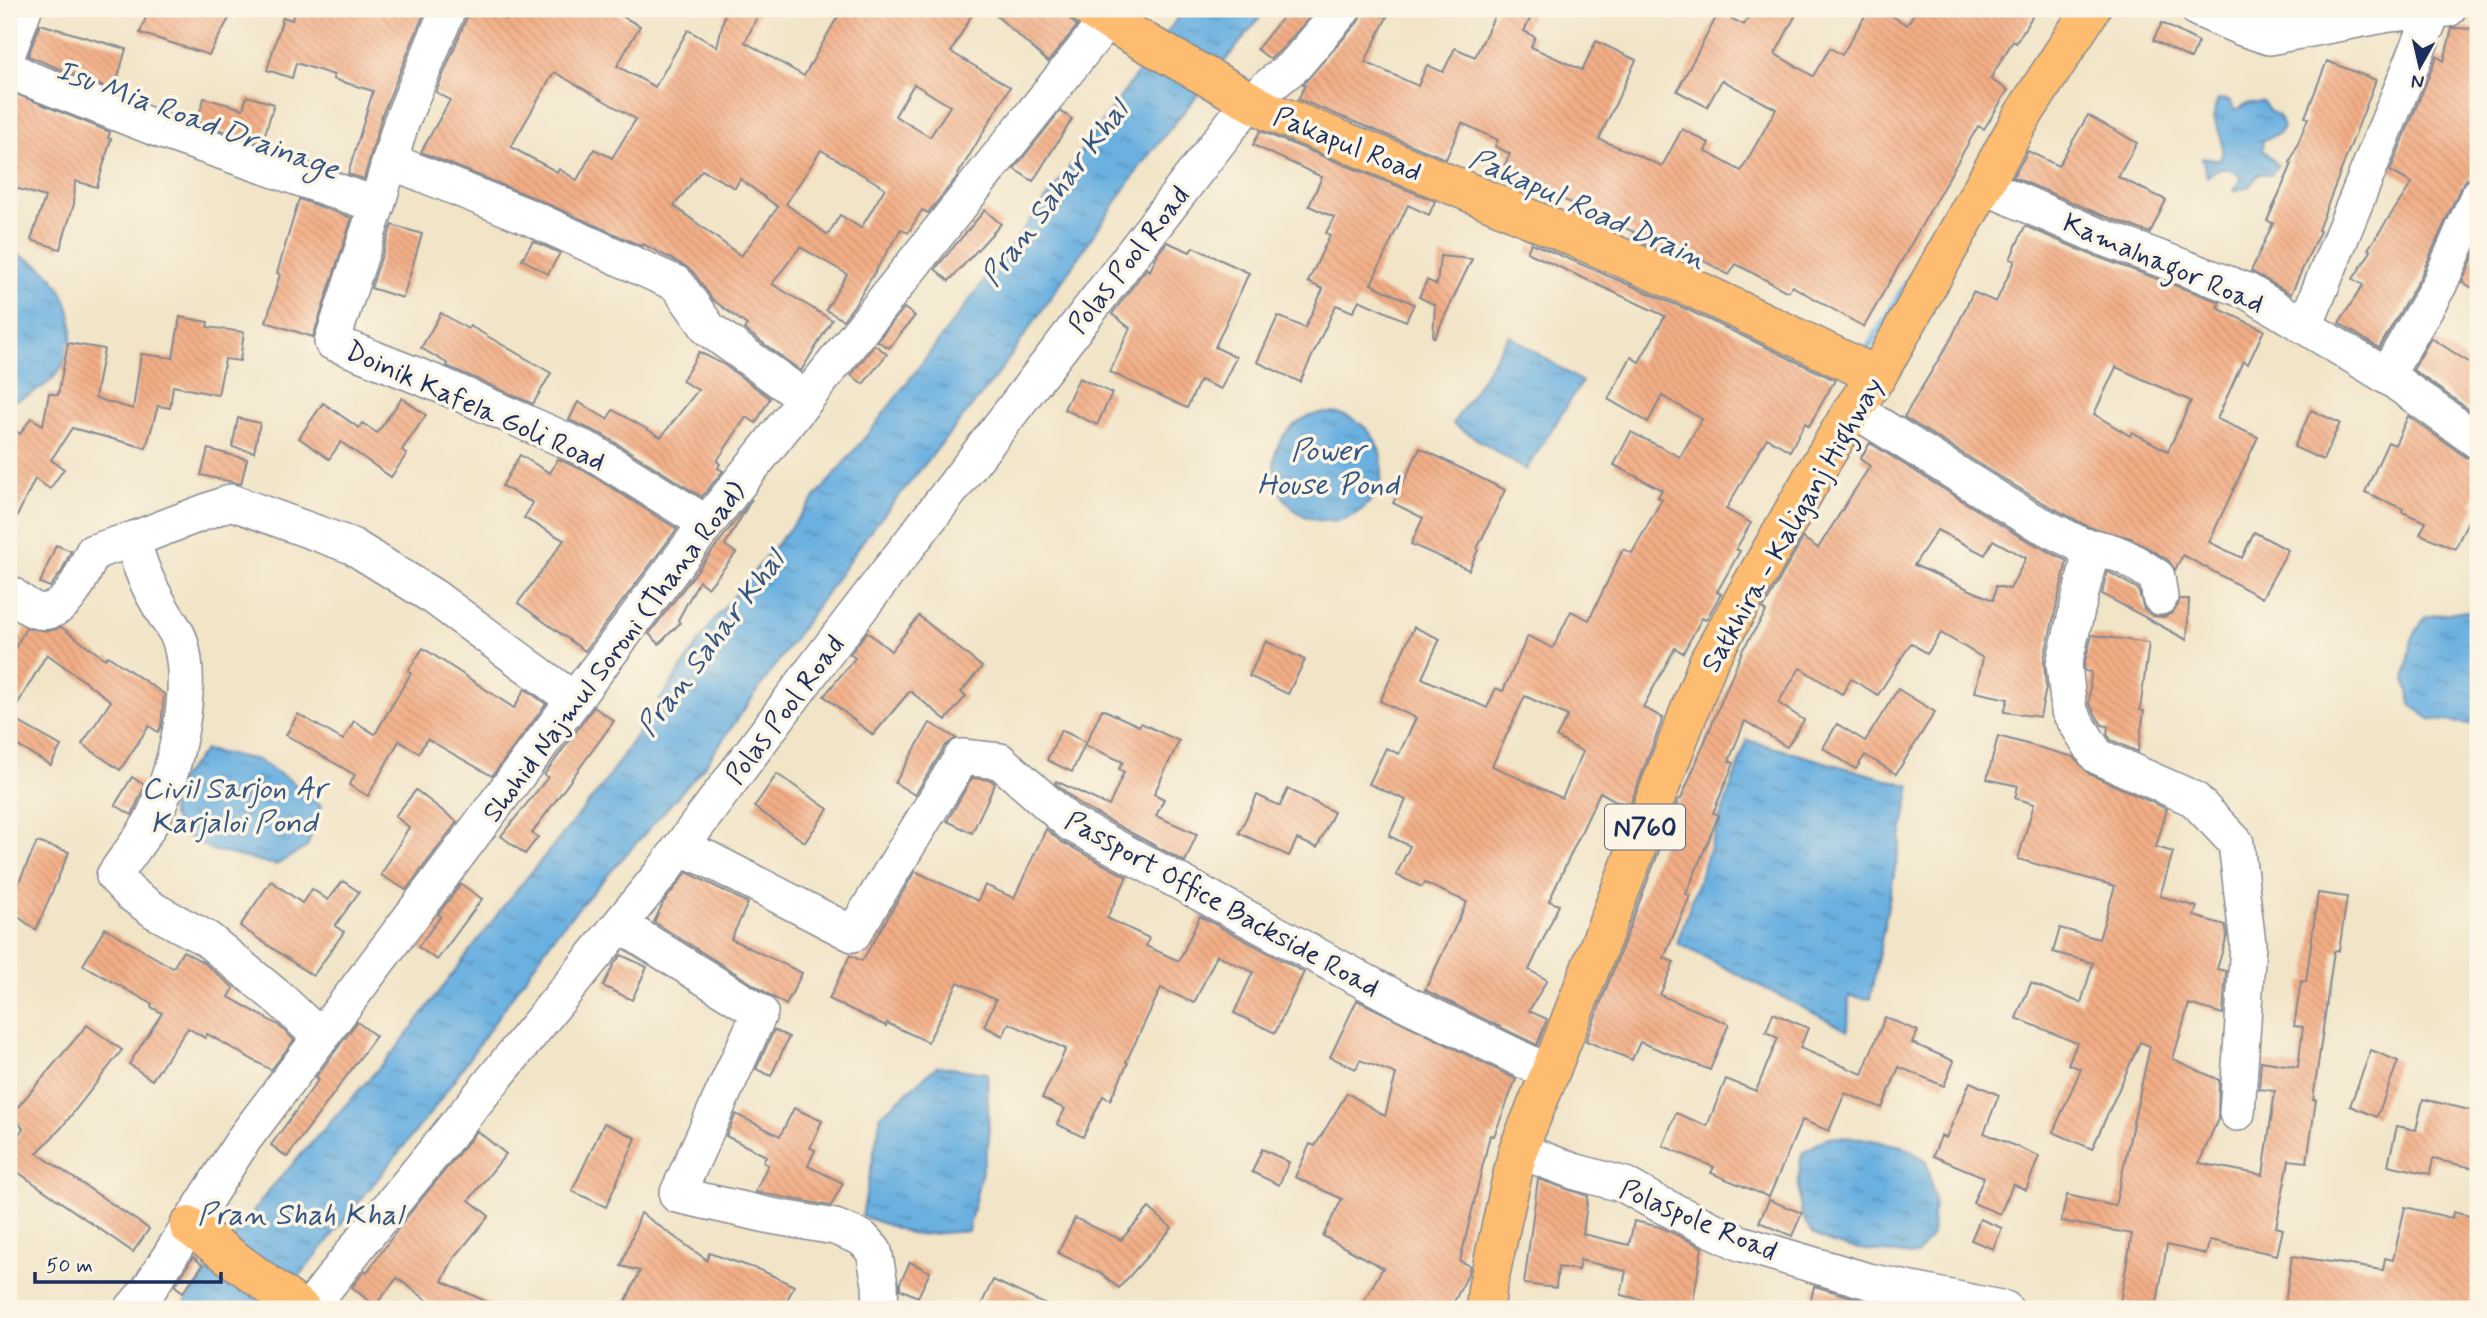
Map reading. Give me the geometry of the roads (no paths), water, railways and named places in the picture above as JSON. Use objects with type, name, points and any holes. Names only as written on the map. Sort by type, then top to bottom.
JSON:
[{"type":"main road","name":"Satkhira - Kaliganj Highway","points":[[1485,1309],[1487,1289],[1518,1150],[1709,660],[1853,409],[1877,376],[2062,52],[2091,9]]},
{"type":"main road","name":"Pakapul Road","points":[[1108,16],[1245,99],[1682,284],[1877,376]]},
{"type":"main road","points":[[189,1226],[301,1309]]},
{"type":"street","points":[[9,50],[24,9]]},
{"type":"street","points":[[9,69],[168,133],[377,205],[401,124],[448,9]]},
{"type":"street","name":"Polas Pool Road","points":[[309,1309],[680,848],[1245,99],[1296,65],[1343,9]]},
{"type":"street","points":[[2198,9],[2269,37],[2389,14],[2439,9],[2358,192],[2305,326]]},
{"type":"street","name":"Shohid Najmul Soroni (Thana Road)","points":[[132,1309],[149,1289],[244,1139],[706,523],[1108,16]]},
{"type":"street","points":[[390,161],[529,217],[677,284],[709,329],[806,399]]},
{"type":"street","name":"Kamalnagor Road","points":[[1984,186],[2094,234],[2247,291],[2386,376],[2478,441]]},
{"type":"street","points":[[2386,376],[2439,285],[2478,196]]},
{"type":"street","name":"Doinik Kafela Goli Road","points":[[377,205],[332,342],[443,386],[592,452],[706,523]]},
{"type":"street","points":[[1853,409],[2028,518],[2083,547],[2106,549],[2123,555],[2157,578],[2160,597]]},
{"type":"street","points":[[9,593],[36,611],[49,610],[68,597],[93,552],[231,502],[352,546],[434,597],[574,700]]},
{"type":"street","points":[[134,539],[136,554],[157,601],[180,640],[185,677],[180,734],[172,767],[152,819],[114,876],[130,893],[155,911],[207,939],[281,1000],[321,1038]]},
{"type":"street","points":[[2083,547],[2089,561],[2064,664],[2069,711],[2097,756],[2194,799],[2236,842],[2248,944],[2237,1113]]},
{"type":"street","name":"Passport Office Backside Road","points":[[680,848],[708,859],[853,934],[962,757],[1000,761],[1070,823],[1403,1002],[1550,1073]]},
{"type":"street","points":[[620,925],[760,1012],[677,1195],[835,1227],[862,1238],[874,1251],[881,1309]]},
{"type":"street","name":"Polaspole Road","points":[[1518,1150],[1573,1171],[1625,1185],[1740,1243],[1868,1281],[2005,1309]]},
{"type":"water","name":"Pran Shah Khal","points":[[1184,9],[1267,9],[1144,161],[999,373],[868,534],[703,768],[558,931],[433,1110],[273,1309],[180,1309],[270,1189],[396,1049],[505,904],[601,788],[713,621],[868,434],[1056,186]]},
{"type":"water","points":[[2218,99],[2229,100],[2236,110],[2246,104],[2263,101],[2269,111],[2279,116],[2283,127],[2280,133],[2263,140],[2262,149],[2278,165],[2271,175],[2259,173],[2250,186],[2234,191],[2241,177],[2224,168],[2207,177],[2202,158],[2220,160],[2223,150],[2214,118]]},
{"type":"water","points":[[9,253],[30,260],[47,271],[60,288],[68,306],[72,327],[70,347],[62,366],[48,383],[29,395],[9,402]]},
{"type":"water","points":[[1509,335],[1582,382],[1526,470],[1453,424]]},
{"type":"water","name":"Power House Pond","points":[[1328,413],[1349,417],[1367,428],[1378,446],[1382,467],[1378,488],[1367,506],[1349,517],[1328,521],[1307,517],[1289,506],[1278,488],[1274,467],[1278,446],[1289,428],[1307,417]]},
{"type":"water","points":[[2460,611],[2478,613],[2478,725],[2430,719],[2412,706],[2405,680],[2412,639],[2425,617]]},
{"type":"water","points":[[1747,740],[1911,786],[1870,999],[1849,996],[1848,1031],[1677,943]]},
{"type":"water","name":"Civil Sarjon Ar Karjaloi Pond","points":[[205,750],[257,760],[291,781],[321,806],[307,847],[276,865],[212,850],[185,835],[171,814],[173,787]]},
{"type":"water","points":[[937,1066],[987,1073],[989,1140],[968,1231],[915,1235],[862,1216],[881,1115]]},
{"type":"water","points":[[1828,1137],[1861,1138],[1902,1146],[1926,1160],[1934,1199],[1932,1235],[1917,1255],[1846,1247],[1820,1238],[1812,1232],[1802,1215],[1800,1205],[1802,1153]]},
{"type":"waterway","points":[[1863,352],[1865,353],[1911,276]]},
{"type":"water label","name":"Isu Mia Road Drainage","points":[[198,119]]},
{"type":"water label","name":"Pran Sahar Khal","points":[[1054,193]]},
{"type":"water label","name":"Pakapul Road Drain","points":[[1588,208]]},
{"type":"water label","name":"Pran Sahar Khal","points":[[710,643]]}]
